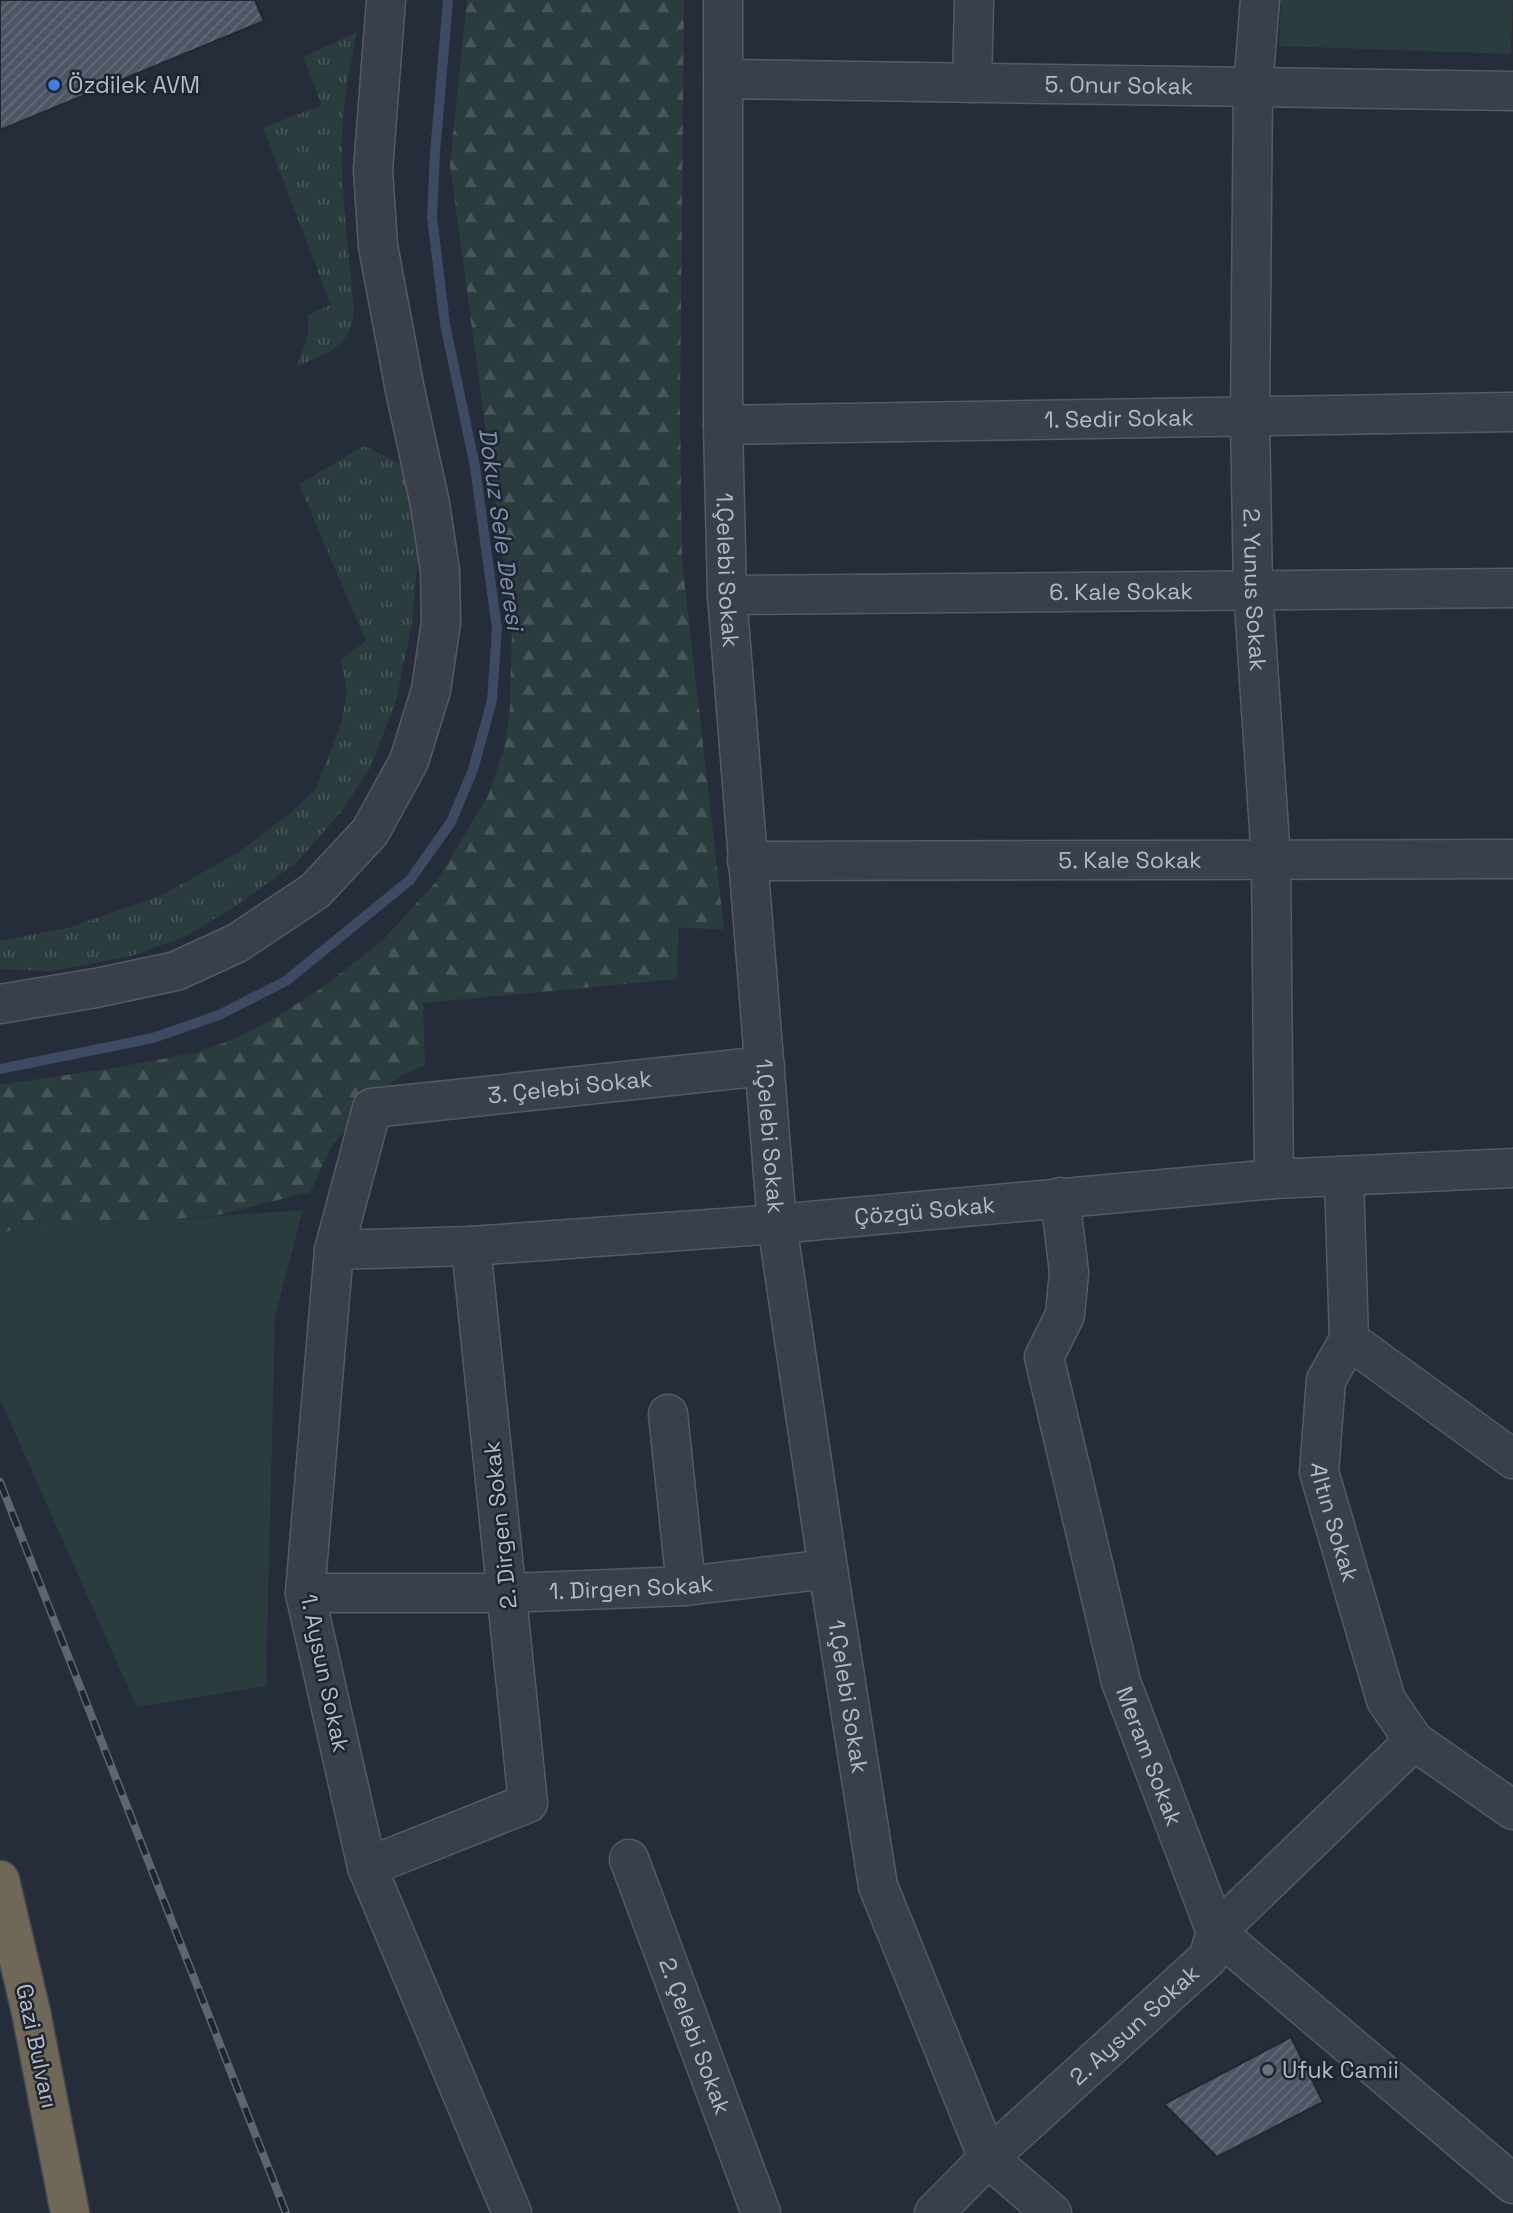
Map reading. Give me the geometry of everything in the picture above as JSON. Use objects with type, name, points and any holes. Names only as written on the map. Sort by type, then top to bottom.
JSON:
[{"type":"highway","name":"Gazi Bulvarı","points":[[0,1880],[31,2012],[70,2213]]},
{"type":"street","points":[[0,1004],[176,971],[237,943],[315,891],[370,832],[410,761],[431,690],[441,622],[440,571],[430,504],[378,246],[373,170],[386,0]]},
{"type":"street","name":"1.Çelebi Sokak","points":[[723,0],[723,425],[727,595],[777,1224],[828,1569],[878,1886],[988,2158],[1052,2213]]},
{"type":"street","points":[[972,83],[974,0]]},
{"type":"street","name":"2. Yunus Sokak","points":[[1260,0],[1253,87],[1250,417],[1253,590],[1271,859],[1274,1179]]},
{"type":"street","name":"5. Onur Sokak","points":[[723,79],[1513,91]]},
{"type":"street","name":"1. Sedir Sokak","points":[[723,425],[1513,412]]},
{"type":"street","name":"6. Kale Sokak","points":[[727,595],[1513,588]]},
{"type":"street","name":"5. Kale Sokak","points":[[747,861],[1513,859]]},
{"type":"street","name":"3. Çelebi Sokak","points":[[372,1108],[765,1066]]},
{"type":"street","name":"1. Aysun Sokak","points":[[372,1108],[334,1250],[305,1593],[367,1867],[512,2213]]},
{"type":"street","name":"Çözgü Sokak","points":[[334,1250],[471,1246],[777,1224],[1274,1179],[1513,1168]]},
{"type":"street","points":[[1343,1176],[1349,1340],[1513,1459]]},
{"type":"street","name":"Meram Sokak","points":[[1060,1197],[1069,1272],[1065,1315],[1044,1357],[1121,1682],[1216,1932],[1513,2185]]},
{"type":"street","name":"2. Dirgen Sokak","points":[[367,1867],[528,1803],[471,1246]]},
{"type":"street","name":"Altın Sokak","points":[[1349,1340],[1326,1380],[1318,1472],[1386,1700],[1414,1741],[1513,1810]]},
{"type":"street","points":[[668,1414],[686,1586]]},
{"type":"street","name":"1. Dirgen Sokak","points":[[305,1593],[506,1593],[686,1586],[828,1569]]},
{"type":"street","name":"2. Aysun Sokak","points":[[934,2213],[988,2158],[1208,1958],[1216,1932],[1414,1741]]},
{"type":"street","name":"2. Çelebi Sokak","points":[[629,1859],[761,2213]]},
{"type":"green space","points":[[467,0],[684,0],[680,411],[682,560],[724,929],[678,928],[677,979],[423,1003],[425,1065],[402,1075],[376,1095],[332,1145],[310,1192],[214,1216],[0,1232],[0,1085],[198,1052],[234,1039],[271,1020],[320,989],[382,941],[437,881],[488,796],[504,749],[510,708],[512,626],[450,165]]},
{"type":"green space","points":[[1281,0],[1513,0],[1511,54],[1279,46]]},
{"type":"green space","points":[[357,32],[342,133],[344,199],[354,310],[352,323],[343,341],[336,348],[296,367],[306,342],[308,315],[331,305],[263,128],[322,105],[303,57]]},
{"type":"green space","points":[[364,446],[411,472],[419,545],[412,623],[396,701],[370,768],[341,812],[297,862],[234,907],[184,937],[131,956],[53,971],[0,969],[0,941],[68,928],[160,896],[236,854],[287,816],[315,790],[341,724],[347,692],[341,660],[366,641],[299,484]]},
{"type":"green space","points":[[303,1210],[275,1316],[266,1686],[137,1707],[0,1399],[0,1232]]},
{"type":"building","name":"Özdilek AVM","points":[[0,0],[255,0],[264,21],[0,130]]},
{"type":"building","name":"Ufuk Camii","points":[[1291,2037],[1323,2102],[1217,2157],[1164,2104]]},
{"type":"waterway","name":"Dokuz Sele Deresi","points":[[0,1069],[153,1038],[219,1015],[286,981],[410,880],[451,822],[473,770],[492,700],[497,629],[475,467],[445,324],[432,217],[448,0]]},
{"type":"railway","points":[[0,1482],[286,2213]]},
{"type":"place","name":"Özdilek AVM","points":[[54,85]]},
{"type":"place","name":"Ufuk Camii","points":[[1268,2070]]}]
